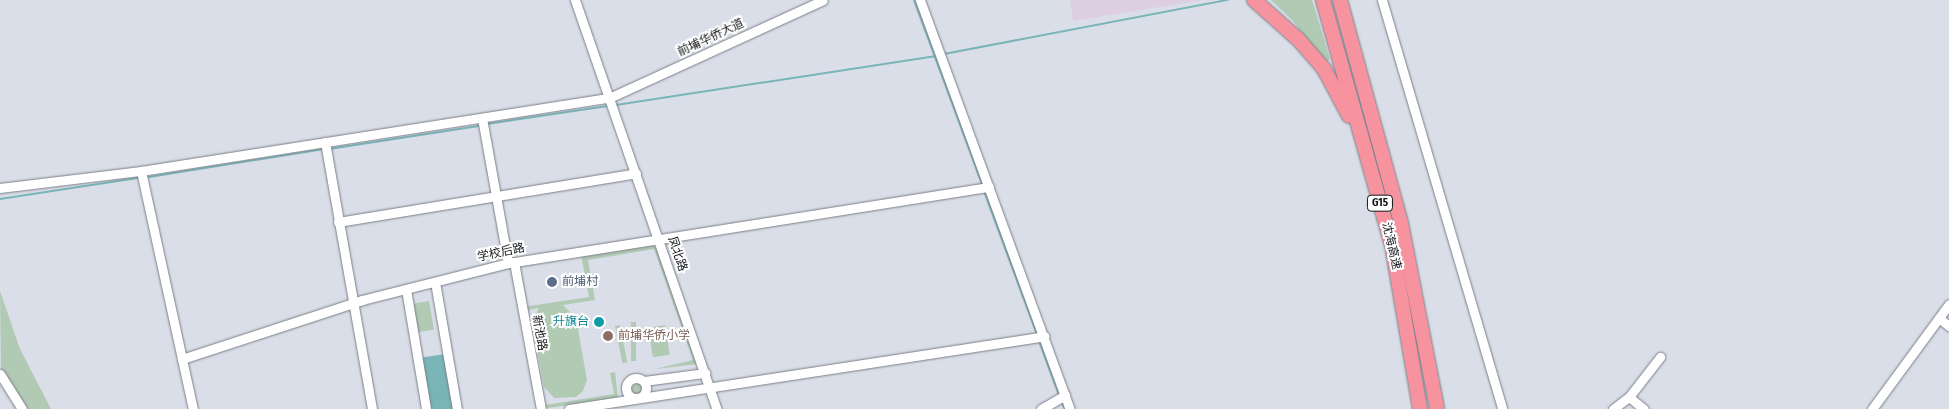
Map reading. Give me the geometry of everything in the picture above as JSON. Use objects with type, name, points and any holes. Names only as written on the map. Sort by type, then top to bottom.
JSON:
[{"type":"highway","points":[[1254,0],[1298,39],[1324,69],[1366,152]]},
{"type":"highway","name":"沈海高速","points":[[1323,0],[1392,245],[1420,409]]},
{"type":"highway","name":"沈海高速","points":[[1341,0],[1401,223],[1437,409]]},
{"type":"street","name":"凤北路","points":[[575,0],[718,409]]},
{"type":"street","name":"前埔华侨大道","points":[[0,188],[326,147],[611,103],[823,0]]},
{"type":"street","points":[[920,0],[985,188],[1062,397],[1070,409]]},
{"type":"street","points":[[1382,0],[1502,409]]},
{"type":"street","name":"新池路","points":[[483,123],[496,196],[541,409]]},
{"type":"street","points":[[326,147],[372,409]]},
{"type":"street","points":[[141,171],[193,409]]},
{"type":"street","points":[[338,222],[636,173]]},
{"type":"street","name":"学校后路","points":[[182,359],[352,303],[511,262],[985,188]]},
{"type":"street","points":[[435,282],[457,409]]},
{"type":"street","points":[[406,289],[426,409]]},
{"type":"street","points":[[1872,409],[1949,304]]},
{"type":"street","points":[[1938,318],[1949,326]]},
{"type":"street","points":[[569,409],[1040,337]]},
{"type":"street","points":[[1613,409],[1629,397],[1660,357]]},
{"type":"street","points":[[638,398],[628,395],[626,386],[633,379],[644,381],[705,373]]},
{"type":"street","points":[[0,374],[22,409]]},
{"type":"street","points":[[638,398],[646,392],[644,381]]},
{"type":"street","points":[[1041,409],[1062,397]]},
{"type":"street","points":[[1629,397],[1644,409]]},
{"type":"shaded area","points":[[1070,0],[1203,0],[1073,21]]},
{"type":"green space","points":[[1271,0],[1312,0],[1330,59],[1324,63],[1293,21]]},
{"type":"green space","points":[[650,244],[657,248],[698,364],[655,369],[693,360],[654,249],[588,260],[595,300],[563,305],[576,318],[587,380],[583,391],[576,397],[554,398],[544,387],[532,321],[539,308],[528,310],[545,405],[614,394],[610,373],[615,372],[618,398],[541,409],[523,307],[589,297],[581,255]]},
{"type":"green space","points":[[0,291],[20,349],[51,409],[25,409],[1,372]]},
{"type":"green space","points":[[429,301],[434,330],[418,332],[413,304]]},
{"type":"green space","points":[[631,322],[636,322],[636,361],[631,361]]},
{"type":"green space","points":[[620,325],[627,362],[622,363],[615,326]]},
{"type":"green space","points":[[665,325],[670,355],[653,357],[648,328]]},
{"type":"green space","points":[[637,383],[643,389],[637,395],[631,389]]},
{"type":"water","points":[[445,354],[454,409],[427,409],[419,358]]},
{"type":"waterway","points":[[914,0],[982,184]]},
{"type":"waterway","points":[[944,54],[1228,0]]},
{"type":"waterway","points":[[616,105],[936,56]]},
{"type":"waterway","points":[[487,124],[608,106]]},
{"type":"waterway","points":[[329,149],[480,126]]},
{"type":"waterway","points":[[149,177],[324,149]]},
{"type":"waterway","points":[[0,199],[137,178]]},
{"type":"waterway","points":[[984,191],[1037,334]]},
{"type":"waterway","points":[[1039,341],[1059,395]]},
{"type":"waterway","points":[[1061,400],[1065,409]]},
{"type":"place","name":"前埔村","points":[[552,282]]},
{"type":"place","name":"升旗台","points":[[599,322]]},
{"type":"place","name":"前埔华侨小学","points":[[608,336]]}]
